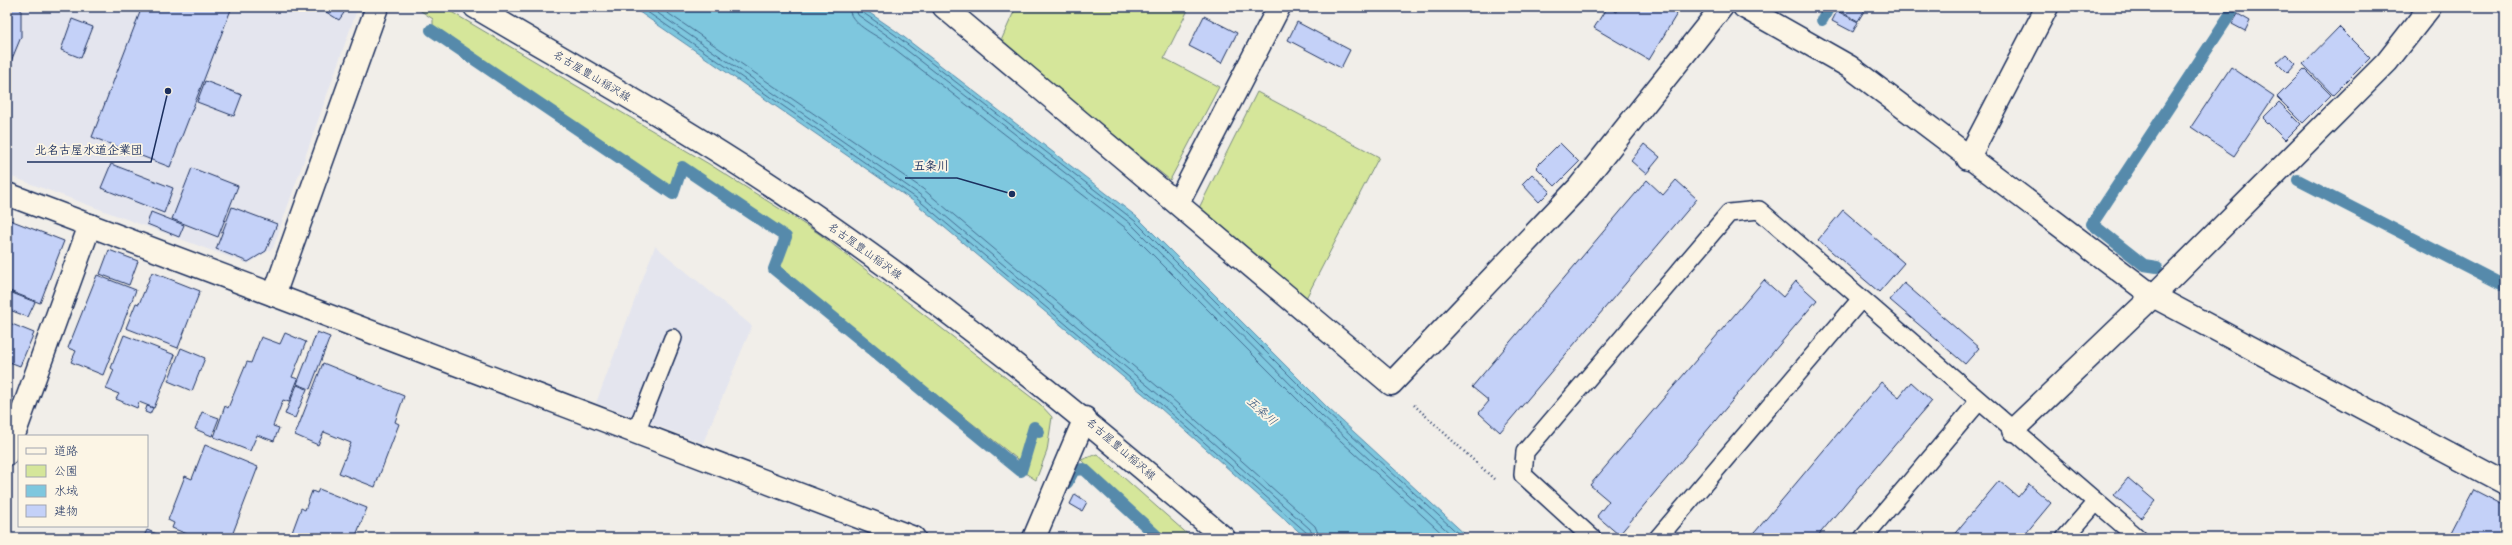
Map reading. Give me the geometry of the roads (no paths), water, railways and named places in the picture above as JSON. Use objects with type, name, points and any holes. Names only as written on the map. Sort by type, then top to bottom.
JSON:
[{"type":"street","points":[[274,295],[377,7]]},
{"type":"street","name":"名古屋豊山稲沢線","points":[[475,7],[715,149],[802,206],[889,268],[1084,418],[1224,538]]},
{"type":"street","points":[[944,7],[1178,202],[1391,384],[1578,188],[1722,7]]},
{"type":"street","points":[[1178,202],[1279,7]]},
{"type":"street","points":[[1744,7],[1850,67],[1968,159],[2153,296],[2505,483]]},
{"type":"street","points":[[1968,159],[2047,7]]},
{"type":"street","points":[[2013,430],[2153,296],[2387,62],[2430,7]]},
{"type":"street","points":[[7,194],[914,538]]},
{"type":"street","points":[[7,454],[90,225]]},
{"type":"street","points":[[1034,538],[1084,418]]},
{"type":"lane","points":[[1592,538],[1523,475],[1525,452],[1730,213],[1759,210],[2138,538]]},
{"type":"lane","points":[[1658,538],[1861,299]]},
{"type":"lane","points":[[636,432],[673,338]]},
{"type":"lane","points":[[1863,538],[1980,401]]},
{"type":"lane","points":[[2065,538],[2096,502]]},
{"type":"water","points":[[632,7],[861,7],[896,31],[1137,217],[1329,409],[1469,538],[1306,538],[1160,408],[913,201]]},
{"type":"waterway","points":[[1822,20],[1829,7]]},
{"type":"waterway","points":[[2157,267],[2144,265],[2092,224],[2235,7]]},
{"type":"waterway","points":[[431,30],[673,194],[682,167],[786,237],[774,269],[1021,471],[1034,427],[1039,432]]},
{"type":"waterway","points":[[2298,180],[2505,286]]},
{"type":"waterway","points":[[1067,483],[1074,470],[1084,469],[1159,538]]},
{"type":"place","name":"北名古屋水道企業団","points":[[168,91]]},
{"type":"place","name":"五条川","points":[[1012,194]]}]
